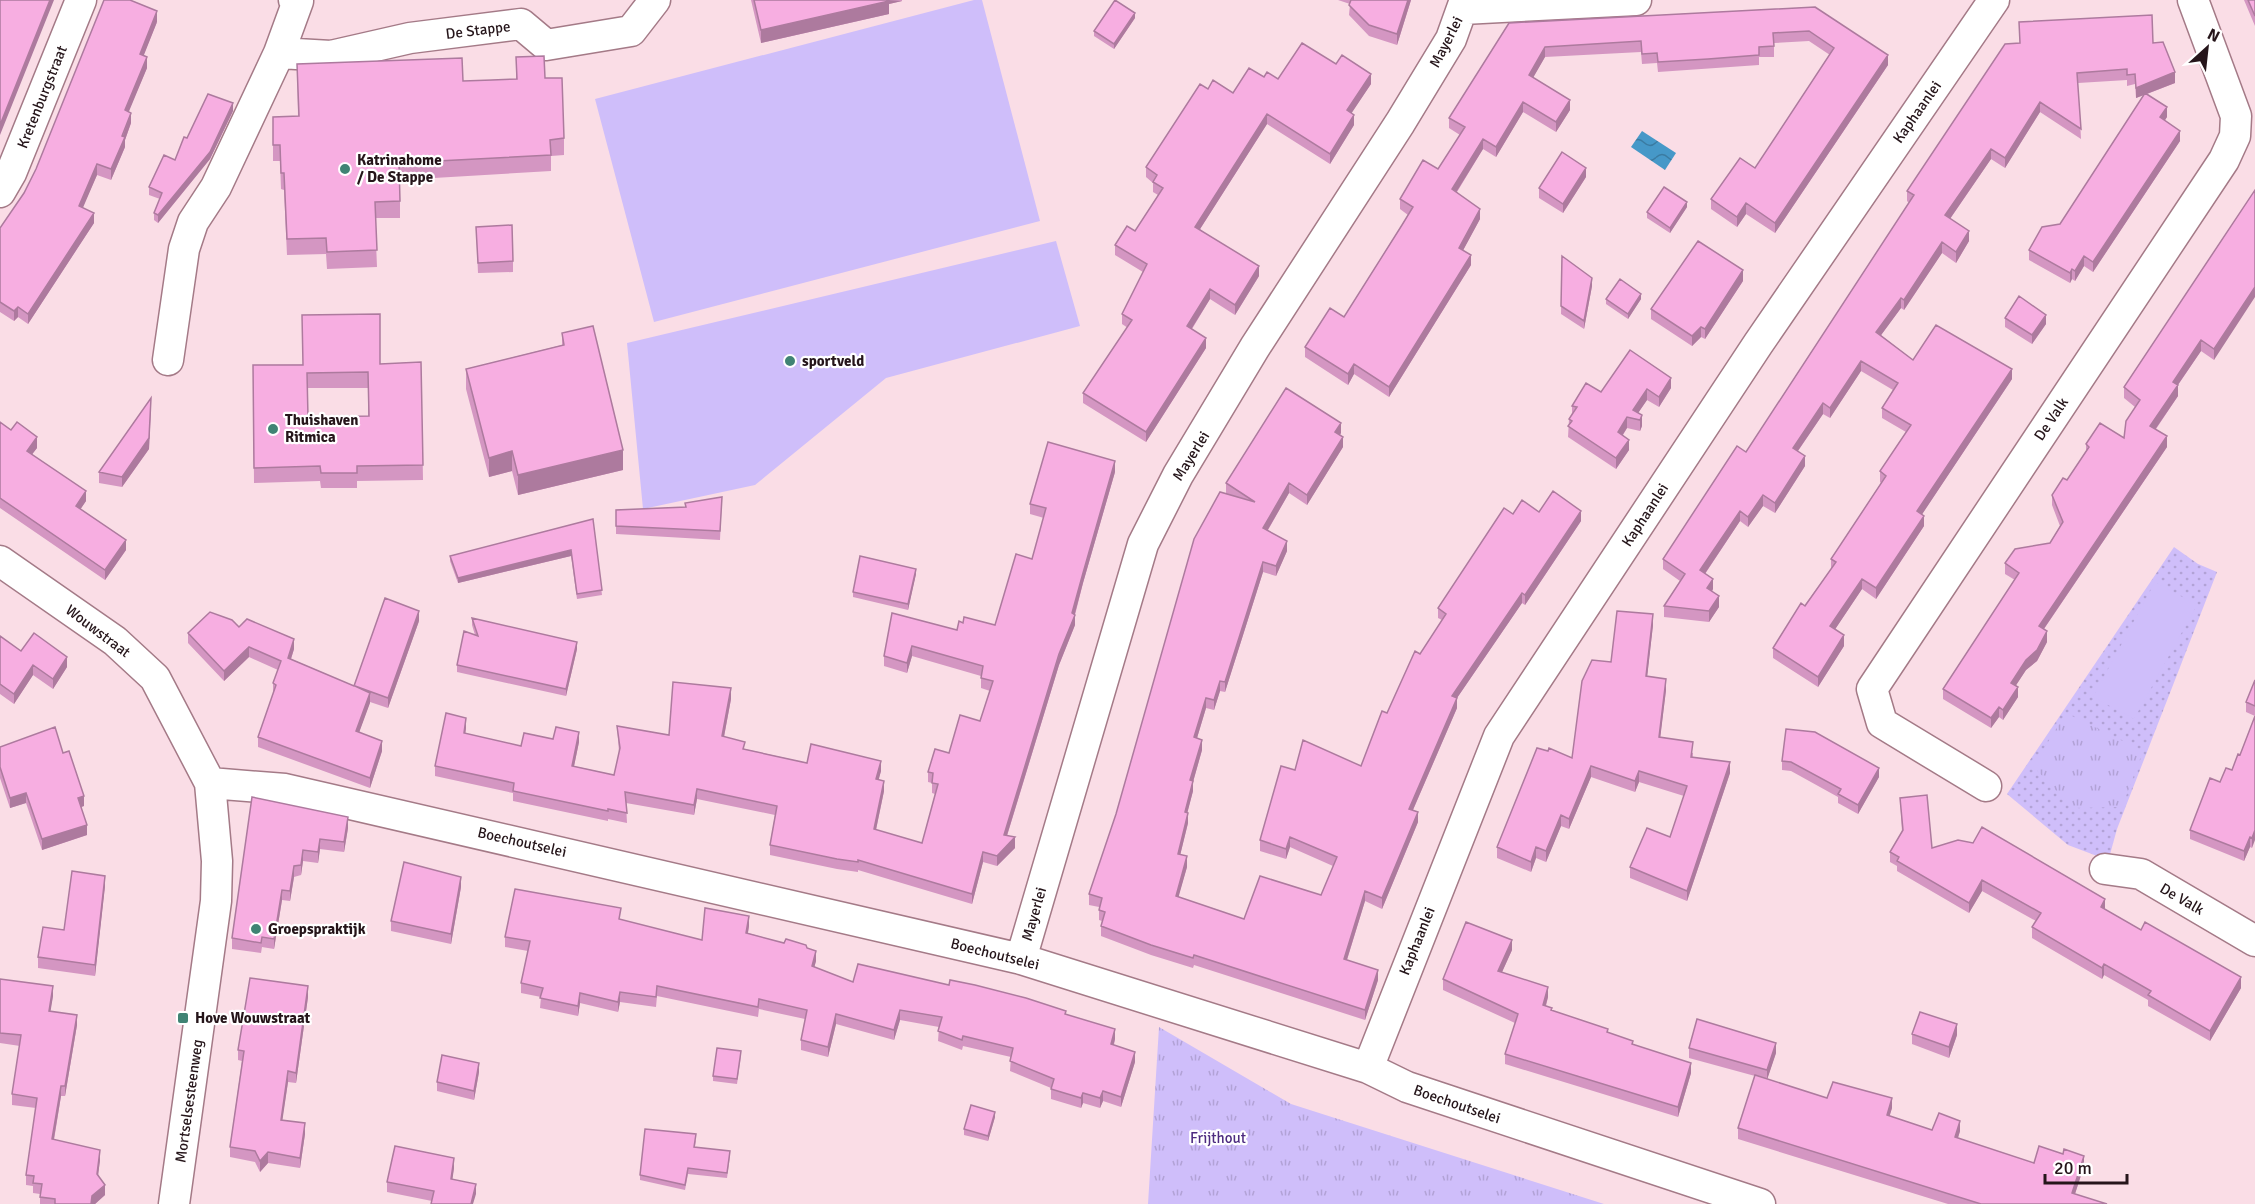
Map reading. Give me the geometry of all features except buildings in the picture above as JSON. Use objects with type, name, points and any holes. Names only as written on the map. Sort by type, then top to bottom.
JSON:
[{"type":"street","name":"Kretenburgstraat","points":[[0,192],[11,173],[81,0]]},
{"type":"street","points":[[168,360],[184,249],[194,222],[216,187],[279,53],[298,1],[294,0]]},
{"type":"street","name":"De Stappe","points":[[279,53],[331,56],[410,38],[521,24],[546,45],[632,31],[655,0]]},
{"type":"street","points":[[1464,4],[1636,0]]},
{"type":"street","name":"Kaphaanlei","points":[[1368,1068],[1498,736],[1758,344],[1994,0]]},
{"type":"street","name":"De Valk","points":[[1986,786],[1882,723],[1872,689],[2223,160],[2246,116],[2193,0]]},
{"type":"street","name":"Mayerlei","points":[[1021,959],[1143,544],[1178,475],[1212,422],[1254,347],[1406,114],[1451,39],[1464,4]]},
{"type":"street","name":"Wouwstraat","points":[[0,561],[115,641],[154,678],[210,783]]},
{"type":"street","name":"Boechoutselei","points":[[210,783],[285,789],[1021,959],[1368,1068],[1407,1087],[1760,1204]]},
{"type":"street","name":"Mortselsesteenweg","points":[[174,1204],[216,901],[217,861],[210,783]]},
{"type":"street","name":"De Valk","points":[[2104,869],[2141,874],[2255,941]]},
{"type":"green space","points":[[974,0],[982,0],[1040,221],[654,322],[595,99]]},
{"type":"green space","name":"sportveld","points":[[1056,241],[1080,326],[886,378],[755,485],[643,509],[627,343]]},
{"type":"green space","points":[[2174,547],[2198,564],[2217,572],[2117,829],[2109,858],[2105,859],[2068,845],[2007,794]]},
{"type":"green space","points":[[2155,582],[2197,605],[2134,719],[2093,697]]},
{"type":"green space","points":[[2066,713],[2143,751],[2122,807],[2072,808],[2033,766]]},
{"type":"green space","name":"Frijthout","points":[[1159,1027],[1291,1104],[1604,1204],[1148,1204]]},
{"type":"water","points":[[1642,131],[1676,153],[1665,170],[1631,147]]},
{"type":"place","name":"Katrinahome / De Stappe","points":[[345,169]]},
{"type":"place","name":"sportveld","points":[[790,361]]},
{"type":"place","name":"Thuishaven Ritmica","points":[[273,429]]},
{"type":"place","name":"Groepspraktijk","points":[[256,929]]},
{"type":"place","name":"Hove Wouwstraat","points":[[183,1018]]}]
